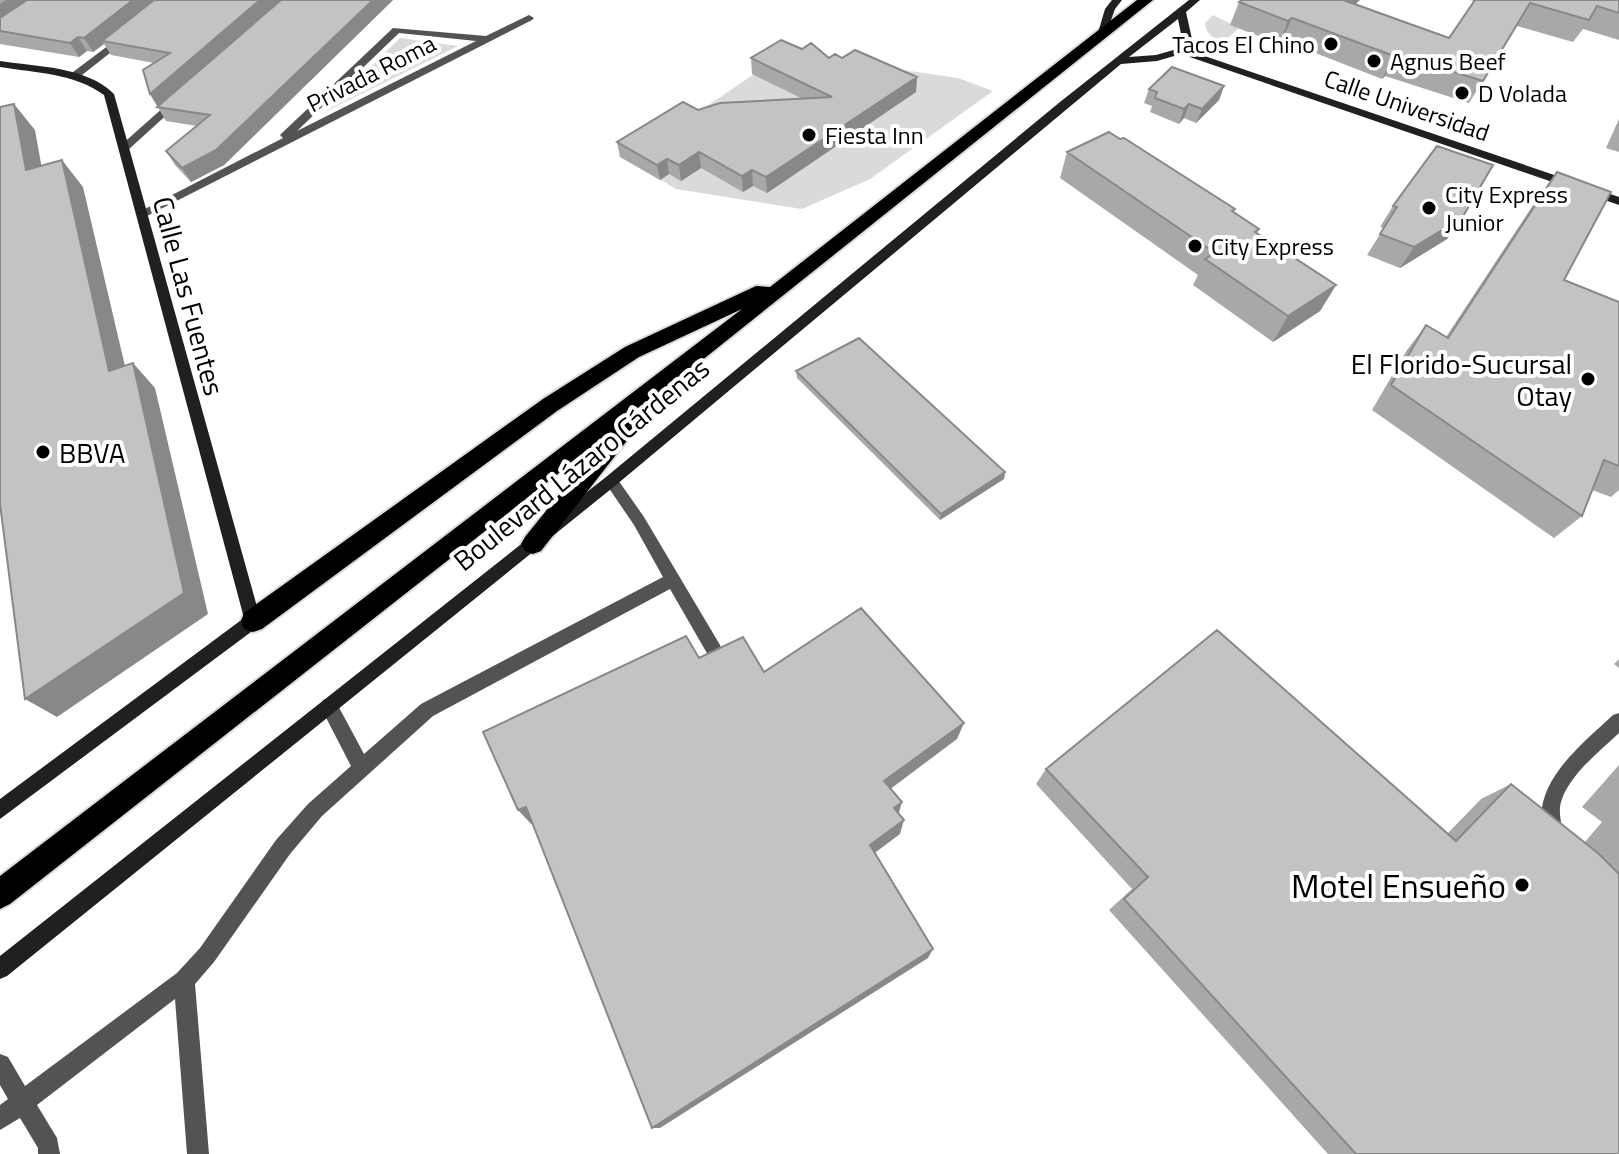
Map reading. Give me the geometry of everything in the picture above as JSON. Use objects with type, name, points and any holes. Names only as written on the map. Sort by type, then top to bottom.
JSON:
[{"type":"highway","name":"Boulevard Lázaro Cárdenas","points":[[0,894],[845,239],[1146,0]]},
{"type":"highway","points":[[253,621],[537,414],[632,352],[790,279]]},
{"type":"highway","points":[[533,544],[667,375]]},
{"type":"main road","points":[[1101,34],[1110,9],[1117,0]]},
{"type":"main road","name":"Boulevard Lázaro Cárdenas","points":[[0,969],[611,481],[1195,0]]},
{"type":"main road","points":[[1118,61],[1157,58],[1181,51],[1187,39],[1181,11]]},
{"type":"main road","name":"Calle Universidad","points":[[1181,51],[1619,201]]},
{"type":"main road","name":"Calle Las Fuentes","points":[[0,64],[73,77],[101,87],[109,94],[253,621]]},
{"type":"main road","points":[[0,810],[253,621]]},
{"type":"street","name":"Privada Roma","points":[[143,213],[529,18]]},
{"type":"street","points":[[73,77],[134,28]]},
{"type":"street","name":"Privada Roma","points":[[274,147],[392,32],[407,29],[489,39]]},
{"type":"street","points":[[124,148],[186,93]]},
{"type":"street","points":[[611,481],[639,521],[714,650]]},
{"type":"street","points":[[0,1119],[184,980],[207,955],[283,847],[315,810],[427,710],[672,580]]},
{"type":"street","points":[[329,706],[362,768]]},
{"type":"street","points":[[1568,854],[1550,826],[1549,805],[1560,782],[1619,721]]},
{"type":"street","points":[[184,980],[198,1154]]},
{"type":"street","points":[[0,1065],[49,1146],[49,1154]]},
{"type":"shaded area","points":[[1213,15],[1239,28],[1227,39],[1236,47],[1216,40],[1208,33],[1205,23]]},
{"type":"shaded area","points":[[400,38],[458,46],[325,112]]},
{"type":"shaded area","points":[[785,53],[958,78],[993,91],[870,179],[802,209],[676,189],[628,160]]},
{"type":"building","points":[[27,0],[133,0],[84,38],[78,37],[70,43],[0,31],[0,18]]},
{"type":"building","points":[[154,0],[260,0],[150,94],[143,70],[170,53],[102,41]]},
{"type":"building","points":[[281,0],[373,0],[216,150],[182,168],[166,151],[210,115],[157,107]]},
{"type":"building","points":[[1347,0],[1449,38],[1475,0],[1619,0],[1619,13],[1597,6],[1589,20],[1530,3],[1483,81],[1397,54],[1394,56],[1292,18],[1288,21],[1239,2]]},
{"type":"building","points":[[781,40],[802,49],[811,43],[829,58],[835,54],[842,58],[855,50],[917,77],[766,177],[752,170],[742,176],[699,152],[679,165],[667,159],[657,165],[617,142],[683,102],[698,110],[720,103],[832,97],[751,58]]},
{"type":"building","points":[[1172,67],[1224,86],[1202,109],[1189,104],[1184,109],[1155,98],[1157,92],[1149,89]]},
{"type":"building","points":[[14,104],[26,170],[62,160],[109,371],[133,363],[184,593],[25,699],[0,504],[0,107]]},
{"type":"building","points":[[1109,132],[1120,139],[1124,138],[1235,209],[1232,211],[1259,229],[1255,232],[1336,285],[1288,316],[1205,259],[1215,253],[1067,152]]},
{"type":"building","name":"City Express Junior","points":[[1437,146],[1493,165],[1462,218],[1414,247],[1380,234],[1397,207],[1393,206]]},
{"type":"building","points":[[1557,172],[1611,192],[1564,280],[1619,302],[1619,466],[1604,460],[1582,516],[1391,385],[1426,325],[1448,338]]},
{"type":"building","points":[[859,338],[1005,472],[941,514],[796,371]]},
{"type":"building","points":[[861,608],[964,723],[884,781],[902,802],[894,808],[904,820],[870,845],[933,949],[652,1128],[526,807],[518,810],[483,732],[686,636],[699,658],[743,637],[764,672]]},
{"type":"building","points":[[1217,630],[1456,841],[1511,784],[1599,854],[1619,874],[1619,1154],[1356,1154],[1124,899],[1148,877],[1046,769]]},
{"type":"place","name":"Tacos El Chino","points":[[1331,44]]},
{"type":"place","name":"Agnus Beef","points":[[1374,61]]},
{"type":"place","name":"D Volada","points":[[1462,93]]},
{"type":"place","name":"Fiesta Inn","points":[[809,135]]},
{"type":"place","name":"City Express Junior","points":[[1429,208]]},
{"type":"place","name":"City Express","points":[[1195,246]]},
{"type":"place","name":"El Florido-Sucursal Otay","points":[[1588,379]]},
{"type":"place","name":"BBVA","points":[[43,452]]},
{"type":"place","name":"Motel Ensueño","points":[[1522,885]]}]
